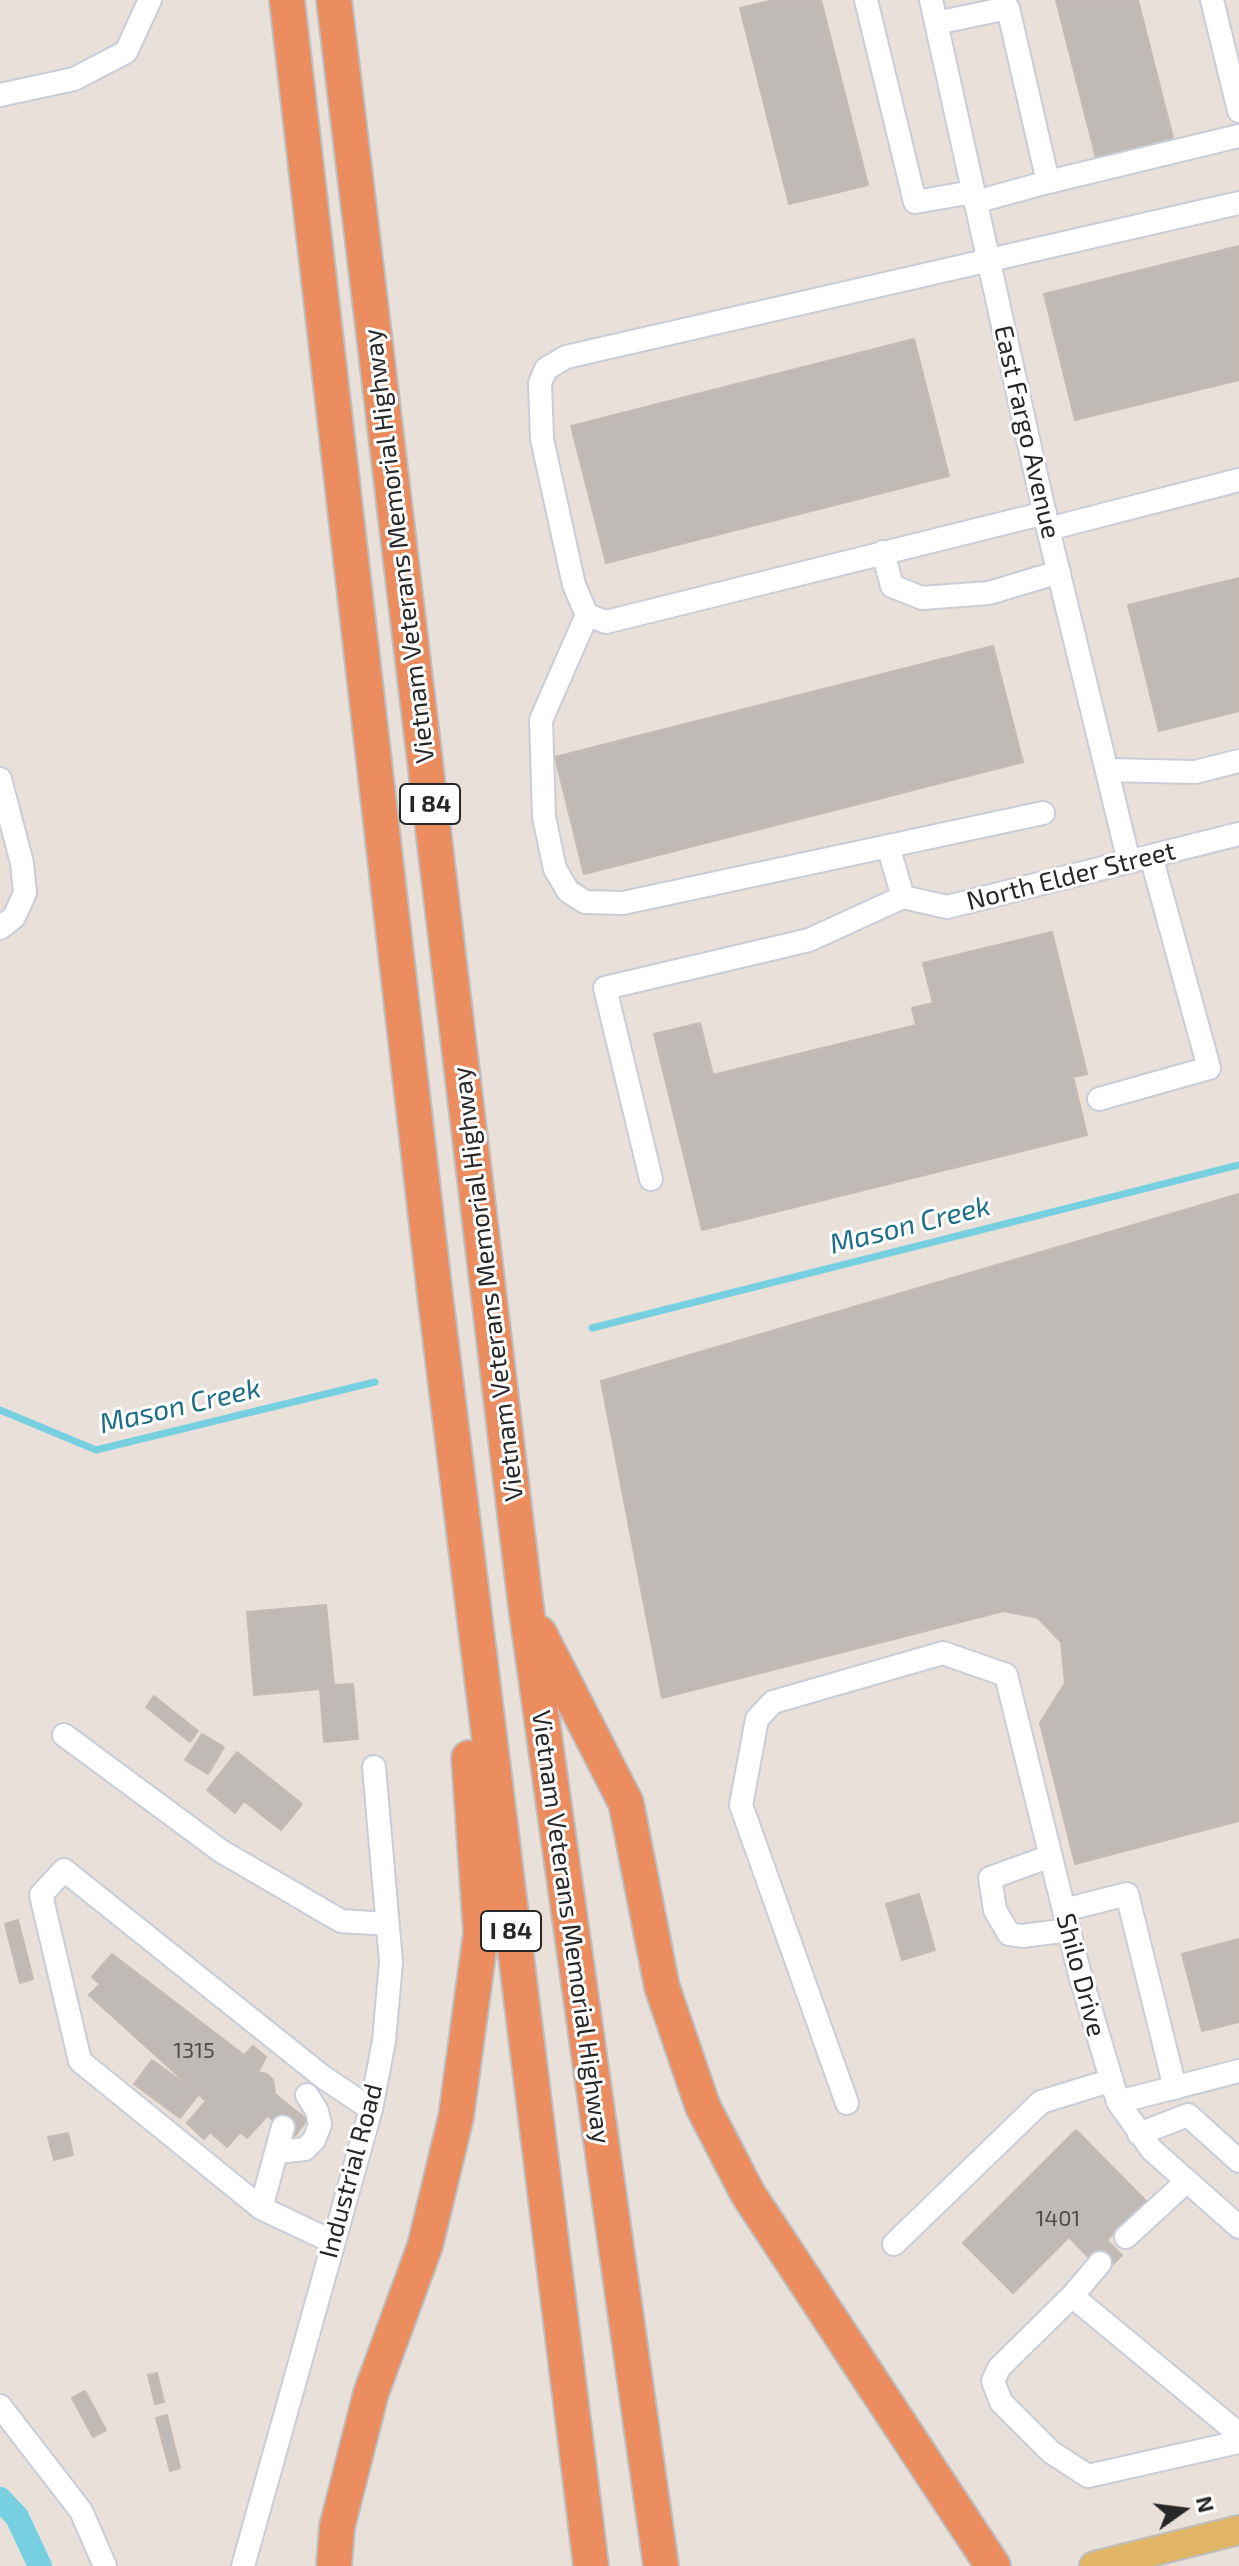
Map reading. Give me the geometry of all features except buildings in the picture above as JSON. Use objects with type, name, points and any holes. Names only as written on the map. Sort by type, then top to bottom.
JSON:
[{"type":"highway","name":"Vietnam Veterans Memorial Highway","points":[[287,0],[435,1295],[591,2566]]},
{"type":"highway","name":"Vietnam Veterans Memorial Highway","points":[[334,0],[526,1607],[661,2566]]},
{"type":"highway","points":[[334,2566],[337,2527],[371,2393],[425,2246],[456,2117],[481,1933],[435,1295]]},
{"type":"highway","points":[[526,1607],[626,1803],[662,1987],[703,2107],[748,2194],[993,2566]]},
{"type":"main road","points":[[1094,2566],[1239,2530]]},
{"type":"street","points":[[0,95],[74,79],[126,52],[150,0]]},
{"type":"street","points":[[866,0],[915,202],[974,197],[1048,182],[1239,136]]},
{"type":"street","name":"East Fargo Avenue","points":[[931,0],[1047,521],[1107,770],[1140,859],[1209,1068],[1099,1099]]},
{"type":"street","points":[[1212,0],[1239,111]]},
{"type":"street","points":[[936,23],[1007,4],[1048,182]]},
{"type":"street","points":[[1239,203],[566,357],[546,369],[540,383],[542,439],[574,585],[587,615],[606,622],[883,552],[1239,480]]},
{"type":"street","points":[[883,552],[892,586],[922,598],[989,593],[1059,572]]},
{"type":"street","points":[[587,615],[541,720],[544,817],[555,869],[568,891],[585,902],[623,903],[1043,813]]},
{"type":"street","points":[[1107,770],[1195,772],[1239,761]]},
{"type":"street","points":[[0,779],[22,863],[25,893],[14,917],[0,928]]},
{"type":"street","name":"North Elder Street","points":[[903,897],[947,907],[1239,834]]},
{"type":"street","points":[[651,1179],[605,988],[809,940],[903,897],[888,846]]},
{"type":"street","name":"Shilo Drive","points":[[847,2103],[741,1805],[757,1719],[773,1702],[943,1653],[1006,1675],[1066,1920],[1109,2081],[1118,2102],[1139,2134],[1239,2227]]},
{"type":"street","points":[[64,1735],[221,1851],[341,1921],[387,1924]]},
{"type":"street","name":"Industrial Road","points":[[243,2566],[331,2241],[371,2109],[384,2041],[391,1962],[374,1767]]},
{"type":"street","points":[[1051,1856],[990,1878],[995,1910],[1009,1934],[1022,1936],[1127,1894],[1175,2088]]},
{"type":"street","points":[[331,2241],[261,2208],[80,2061],[41,1895],[64,1870],[323,2077],[371,2109]]},
{"type":"street","points":[[1118,2102],[1239,2071]]},
{"type":"street","points":[[261,2208],[277,2152],[295,2111],[323,2077]]},
{"type":"street","points":[[894,2244],[1041,2102],[1109,2081]]},
{"type":"street","points":[[277,2152],[305,2149],[314,2140],[320,2125],[317,2111],[295,2111]]},
{"type":"street","points":[[1139,2134],[1188,2115],[1239,2161]]},
{"type":"street","points":[[1126,2237],[1187,2181]]},
{"type":"street","points":[[1100,2263],[1072,2296],[999,2368],[993,2381],[1001,2402],[1051,2452],[1077,2472],[1097,2476],[1239,2442]]},
{"type":"street","points":[[1072,2296],[1239,2434]]},
{"type":"street","points":[[0,2406],[81,2511],[105,2566]]},
{"type":"waterway","name":"Mason Creek","points":[[592,1328],[1239,1165]]},
{"type":"waterway","name":"Mason Creek","points":[[0,1410],[96,1450],[375,1382]]},
{"type":"waterway","points":[[0,2499],[17,2517],[40,2566]]},
{"type":"tunnel","points":[[283,2127],[294,2109]]},
{"type":"tunnel","points":[[1100,2263],[1126,2237]]}]
